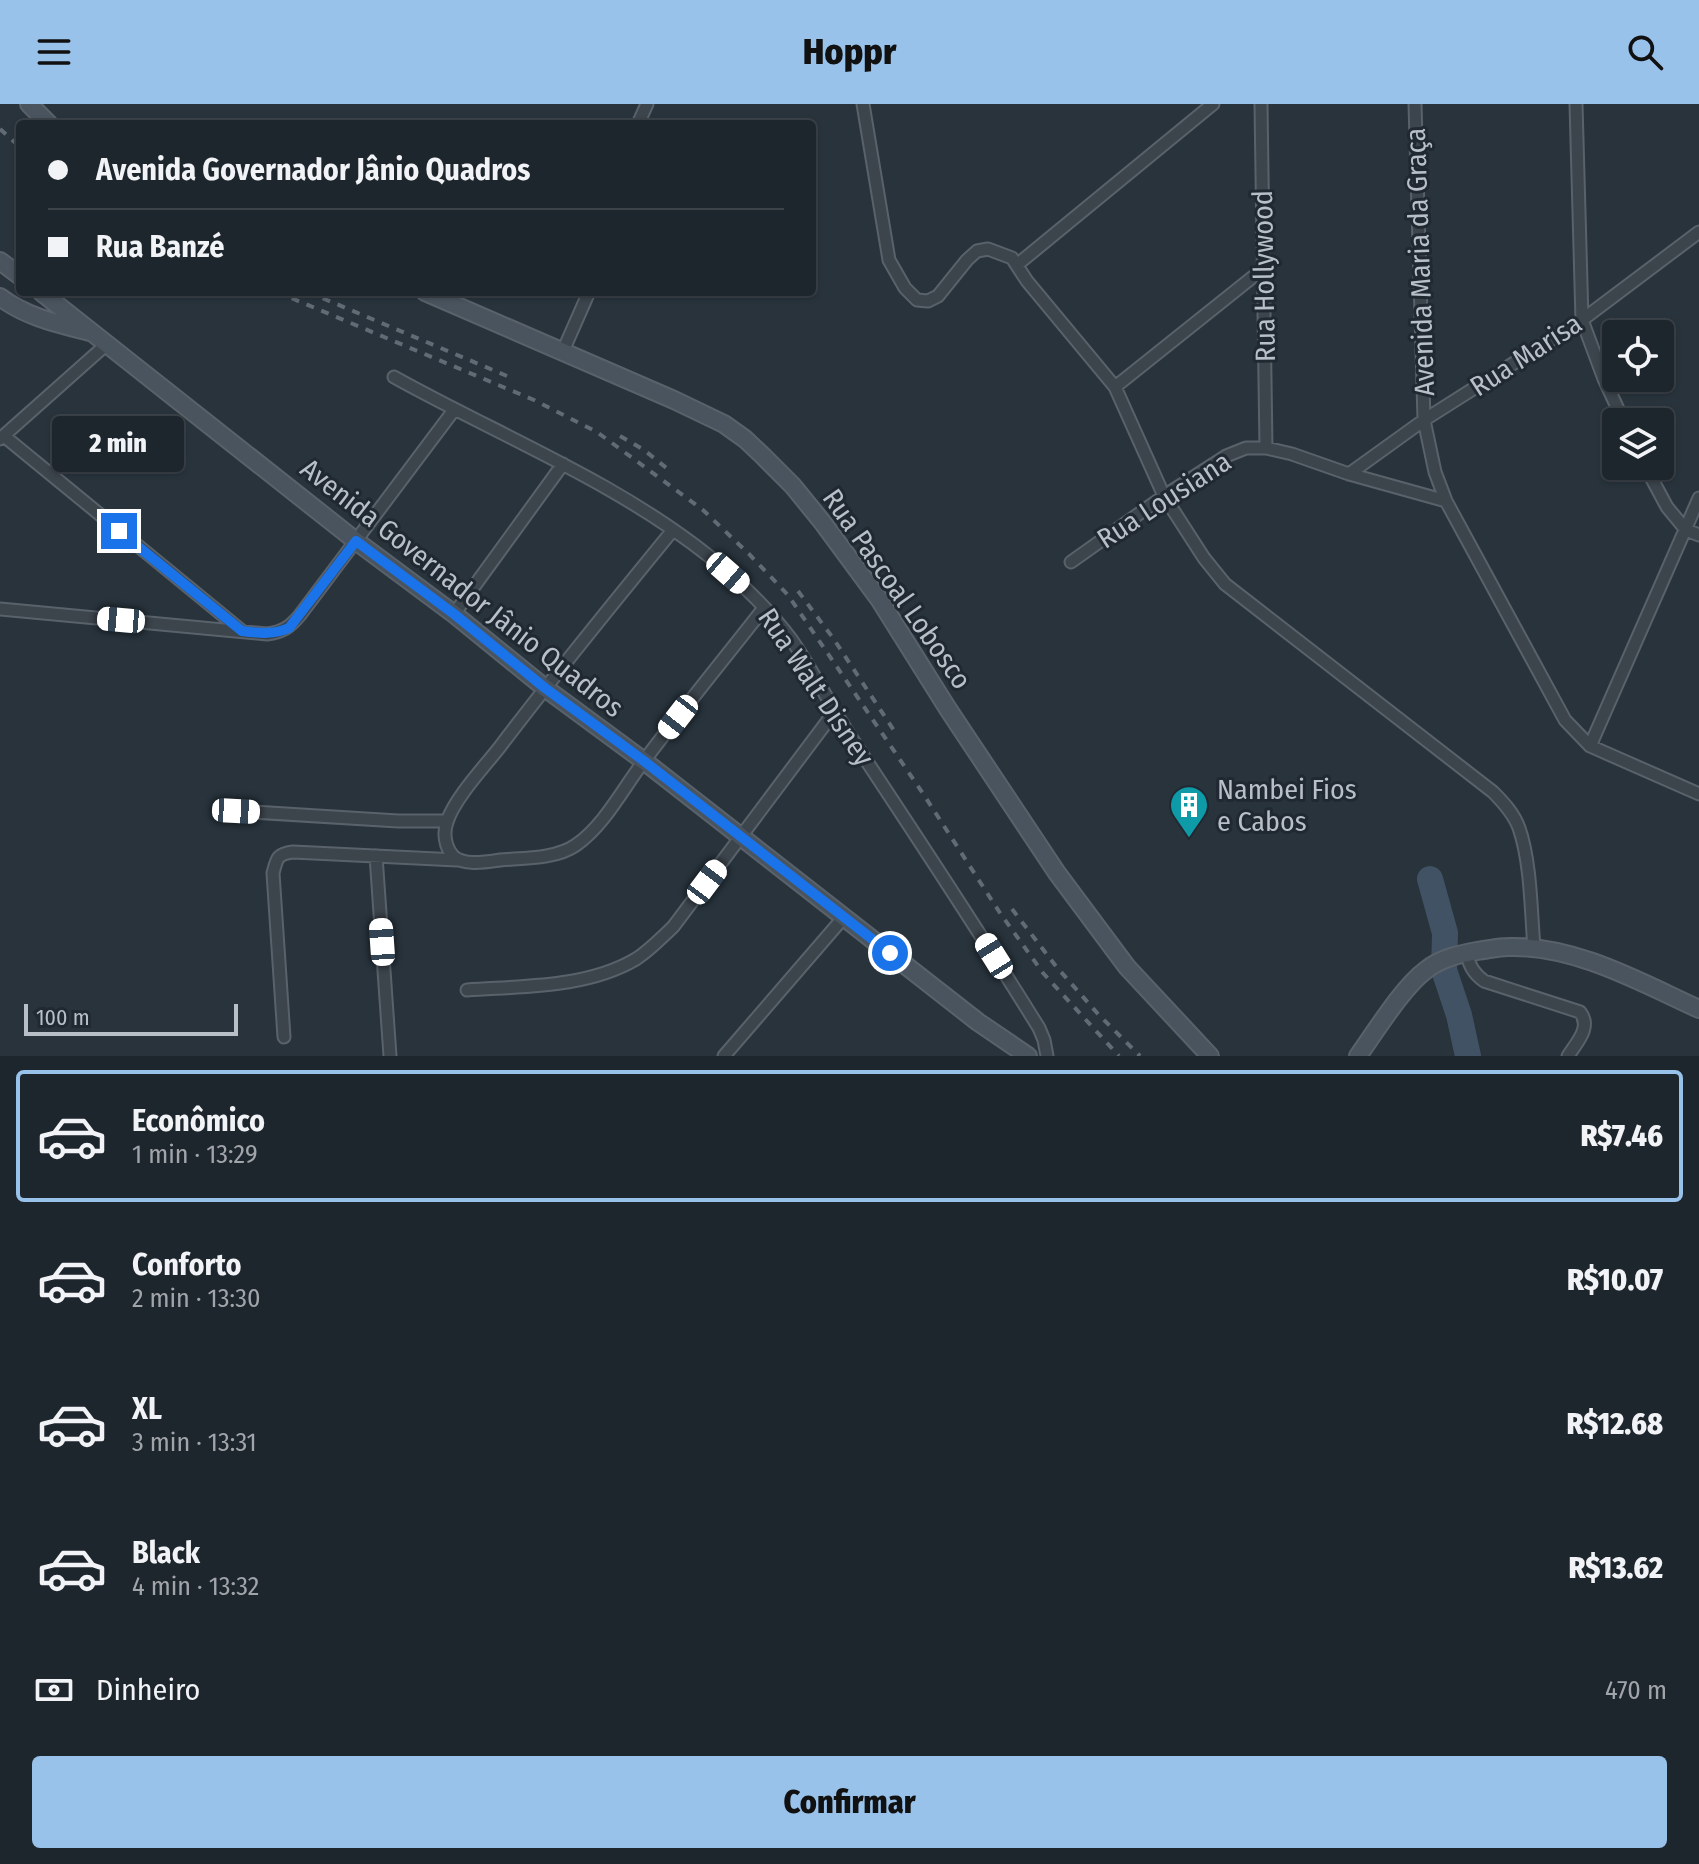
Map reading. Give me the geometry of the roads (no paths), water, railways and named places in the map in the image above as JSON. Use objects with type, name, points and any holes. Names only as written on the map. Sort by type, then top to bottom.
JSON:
[{"type":"main road","points":[[29,104],[45,120]]},
{"type":"main road","points":[[0,290],[16,276]]},
{"type":"main road","name":"Avenida Governador Jânio Quadros","points":[[46,296],[545,688],[644,761],[978,1022],[1028,1056]]},
{"type":"main road","name":"Rua Pascoal Lobosco","points":[[434,296],[724,424],[745,439],[793,486],[879,599],[1057,873],[1127,967],[1210,1056]]},
{"type":"main road","name":"Avenida Governador Jânio Quadros","points":[[0,297],[22,310],[102,338]]},
{"type":"main road","points":[[1358,1056],[1415,980],[1439,961],[1507,947],[1534,948],[1596,964],[1699,1009]]},
{"type":"street","points":[[863,104],[889,260],[905,288],[917,300],[928,301],[938,296],[977,251],[988,249],[1012,258],[1018,264],[1027,281],[1115,387],[1164,496],[1204,558],[1225,584],[1493,792],[1509,809],[1519,827],[1525,853],[1534,948]]},
{"type":"street","points":[[1018,264],[1213,104]]},
{"type":"street","name":"Rua Hollywood","points":[[1261,104],[1266,448]]},
{"type":"street","name":"Avenida Maria da Graça","points":[[1415,104],[1424,420],[1435,472],[1446,501],[1565,720],[1590,746]]},
{"type":"street","points":[[1576,104],[1582,320],[1617,408]]},
{"type":"street","name":"Rua Marisa","points":[[1349,474],[1424,420],[1582,320],[1699,232]]},
{"type":"street","points":[[1115,387],[1264,268]]},
{"type":"street","points":[[563,351],[587,296]]},
{"type":"street","points":[[102,338],[2,438],[242,631]]},
{"type":"street","name":"Rua Walt Disney","points":[[394,377],[563,464],[653,515],[747,590],[790,638],[950,885],[1039,1028],[1047,1056]]},
{"type":"street","points":[[0,609],[267,634],[289,628],[454,410]]},
{"type":"street","name":"Rua Lousiana","points":[[1071,562],[1164,496],[1226,456],[1246,448],[1266,448],[1292,454],[1349,474],[1446,501]]},
{"type":"street","points":[[454,614],[563,464]]},
{"type":"street","points":[[1653,480],[1667,507],[1686,530],[1699,535]]},
{"type":"street","points":[[1699,498],[1590,746],[1699,794]]},
{"type":"street","points":[[457,860],[449,851],[445,838],[447,821],[458,800],[673,530]]},
{"type":"street","points":[[284,1037],[273,873],[277,858],[283,853],[293,852],[478,863],[564,852],[590,834],[764,608]]},
{"type":"street","points":[[467,990],[572,981],[612,970],[650,949],[673,927],[835,711]]},
{"type":"street","points":[[236,811],[447,821]]},
{"type":"street","points":[[376,856],[390,1056]]},
{"type":"street","points":[[724,1056],[844,917]]},
{"type":"street","points":[[1463,954],[1475,975],[1484,981],[1580,1012],[1586,1024],[1568,1056]]},
{"type":"waterway","points":[[1430,879],[1445,933],[1444,970],[1468,1056]]},
{"type":"railway","points":[[0,129],[16,143]]},
{"type":"railway","points":[[287,296],[534,400],[597,432],[703,510],[788,595],[1043,973],[1119,1056]]},
{"type":"railway","points":[[317,296],[507,376]]},
{"type":"railway","points":[[620,436],[669,470]]},
{"type":"railway","points":[[798,591],[895,732]]},
{"type":"railway","points":[[1012,909],[1055,965],[1140,1056]]},
{"type":"place","name":"Nambei Fios e Cabos","points":[[1189,839]]}]
